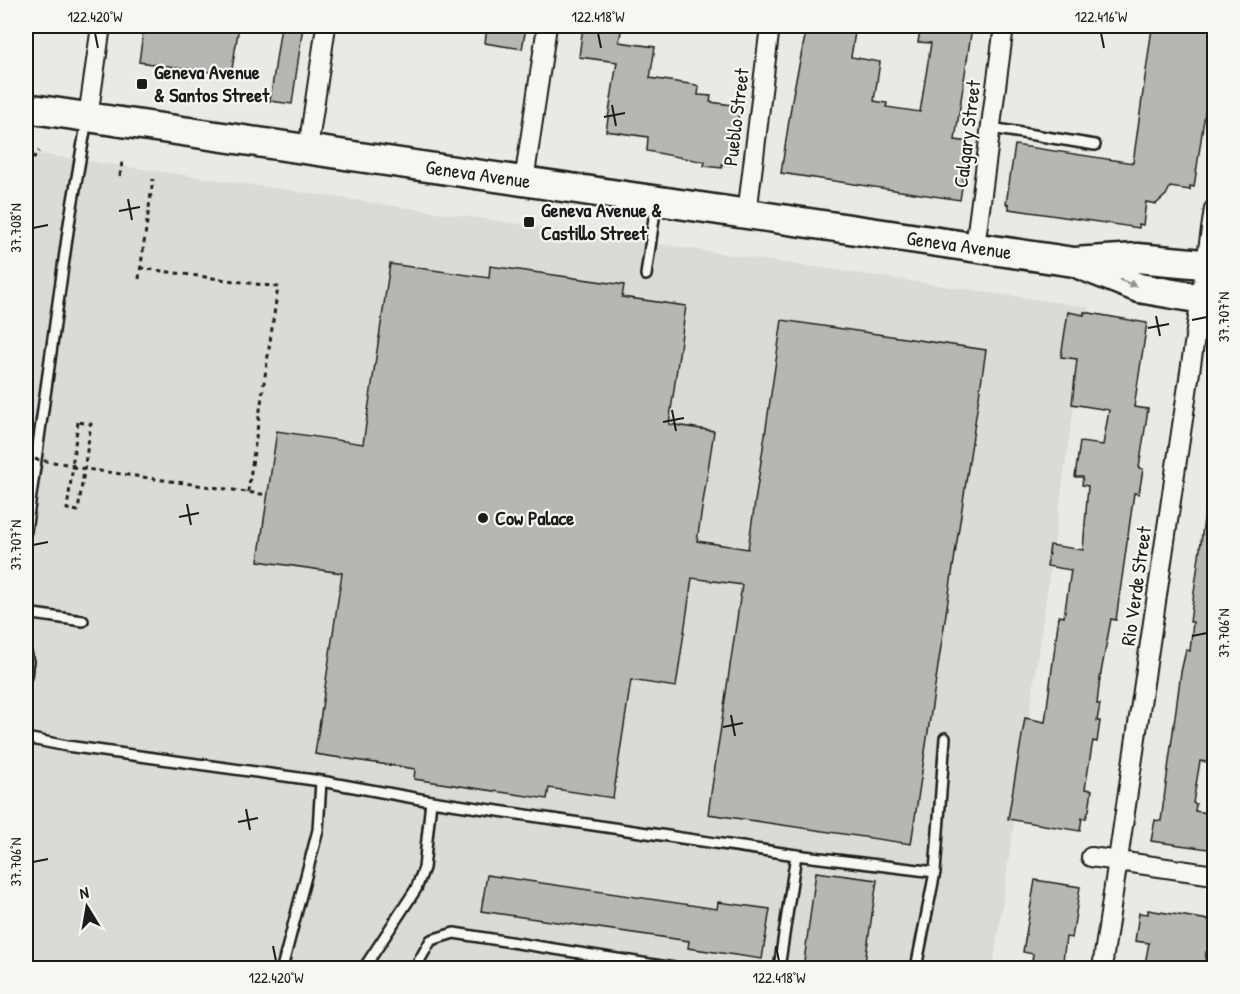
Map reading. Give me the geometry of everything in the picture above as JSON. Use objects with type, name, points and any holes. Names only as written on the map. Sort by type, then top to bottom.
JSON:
[{"type":"main road","name":"Geneva Avenue","points":[[26,108],[1074,262],[1137,258],[1210,265]]},
{"type":"main road","name":"Geneva Avenue","points":[[1074,262],[1140,288],[1208,300]]},
{"type":"street","points":[[88,117],[101,26]]},
{"type":"street","points":[[308,149],[326,26]]},
{"type":"street","points":[[524,181],[547,26]]},
{"type":"street","name":"Pueblo Street","points":[[747,214],[770,26]]},
{"type":"street","name":"Calgary Street","points":[[975,248],[1004,26]]},
{"type":"street","name":"Rio Verde Street","points":[[1102,969],[1208,300],[1215,209]]},
{"type":"street","points":[[1091,856],[1215,875]]},
{"type":"lane","points":[[26,531],[69,224],[88,117]]},
{"type":"lane","points":[[991,128],[1095,145]]},
{"type":"lane","points":[[646,275],[657,201]]},
{"type":"lane","points":[[26,613],[83,621]]},
{"type":"lane","points":[[26,652],[28,661],[26,676]]},
{"type":"lane","points":[[26,738],[796,855],[935,872]]},
{"type":"lane","points":[[916,969],[935,872],[945,738]]},
{"type":"lane","points":[[282,969],[318,830],[321,782]]},
{"type":"lane","points":[[364,969],[416,889],[424,868],[431,801]]},
{"type":"lane","points":[[779,969],[796,855]]},
{"type":"lane","points":[[415,969],[431,940],[454,933],[674,969]]},
{"type":"path","points":[[33,159],[39,151]]},
{"type":"path","points":[[120,176],[122,162]]},
{"type":"path","points":[[139,279],[153,179]]},
{"type":"path","points":[[140,268],[278,287],[248,492]]},
{"type":"path","points":[[26,458],[73,465],[67,509],[78,511],[91,424],[78,422],[72,467],[248,492],[268,495]]},
{"type":"shaded area","name":"Cow Palace","points":[[26,152],[1088,307],[993,968],[26,968]]},
{"type":"building","points":[[144,26],[239,26],[231,75],[139,62]]},
{"type":"building","points":[[281,26],[303,26],[292,104],[270,101]]},
{"type":"building","points":[[487,26],[523,26],[526,28],[522,49],[485,43]]},
{"type":"building","points":[[583,26],[622,26],[619,42],[655,47],[650,78],[696,85],[699,87],[698,95],[711,96],[710,102],[740,106],[731,165],[722,164],[722,168],[704,166],[705,162],[647,151],[648,137],[606,131],[617,62],[579,57]]},
{"type":"building","points":[[817,26],[856,26],[851,57],[880,62],[874,101],[887,103],[886,107],[920,112],[931,43],[918,42],[921,26],[972,27],[955,140],[969,142],[960,200],[781,173],[793,94],[807,27],[816,28]]},
{"type":"building","points":[[1156,26],[1215,26],[1212,65],[1194,187],[1190,186],[1190,190],[1170,187],[1166,195],[1156,204],[1146,202],[1143,225],[1139,224],[1139,228],[1009,209],[1009,205],[1006,204],[1015,145],[1133,163],[1152,28]]},
{"type":"building","name":"Cow Palace","points":[[390,264],[489,278],[490,266],[624,285],[622,297],[686,306],[669,424],[714,431],[697,541],[748,549],[782,320],[986,350],[911,844],[708,814],[742,585],[692,578],[676,687],[631,680],[613,798],[549,788],[547,799],[414,779],[415,769],[315,754],[342,573],[258,561],[277,431],[363,444]]},
{"type":"building","points":[[1068,312],[1084,315],[1084,312],[1147,323],[1134,407],[1148,409],[1139,468],[1143,469],[1139,494],[1134,493],[1116,620],[1111,619],[1100,678],[1097,704],[1100,704],[1097,721],[1100,721],[1097,742],[1093,741],[1085,789],[1092,790],[1089,810],[1086,818],[1082,818],[1080,831],[1008,819],[1025,718],[1045,722],[1059,616],[1064,617],[1071,570],[1047,566],[1050,545],[1083,550],[1088,486],[1082,485],[1083,477],[1075,477],[1080,442],[1103,445],[1109,410],[1072,404],[1077,359],[1061,357]]},
{"type":"building","points":[[1206,505],[1215,505],[1215,763],[1200,761],[1193,803],[1196,804],[1195,811],[1215,814],[1215,850],[1151,841],[1155,820],[1161,821],[1181,672],[1186,650],[1190,651],[1193,622],[1190,622]]},
{"type":"building","points":[[816,872],[877,880],[864,969],[803,969]]},
{"type":"building","points":[[487,875],[717,909],[718,902],[770,909],[762,959],[688,948],[689,941],[481,911]]},
{"type":"building","points":[[1035,880],[1080,887],[1072,938],[1066,937],[1062,969],[1031,969],[1033,954],[1023,952]]},
{"type":"building","points":[[1148,910],[1215,921],[1215,953],[1206,952],[1205,969],[1144,969],[1149,943],[1135,941],[1139,913],[1148,914]]},
{"type":"place","name":"Geneva Avenue & Santos Street","points":[[142,84]]},
{"type":"place","name":"Geneva Avenue & Castillo Street","points":[[529,222]]},
{"type":"place","name":"Cow Palace","points":[[483,518]]}]
